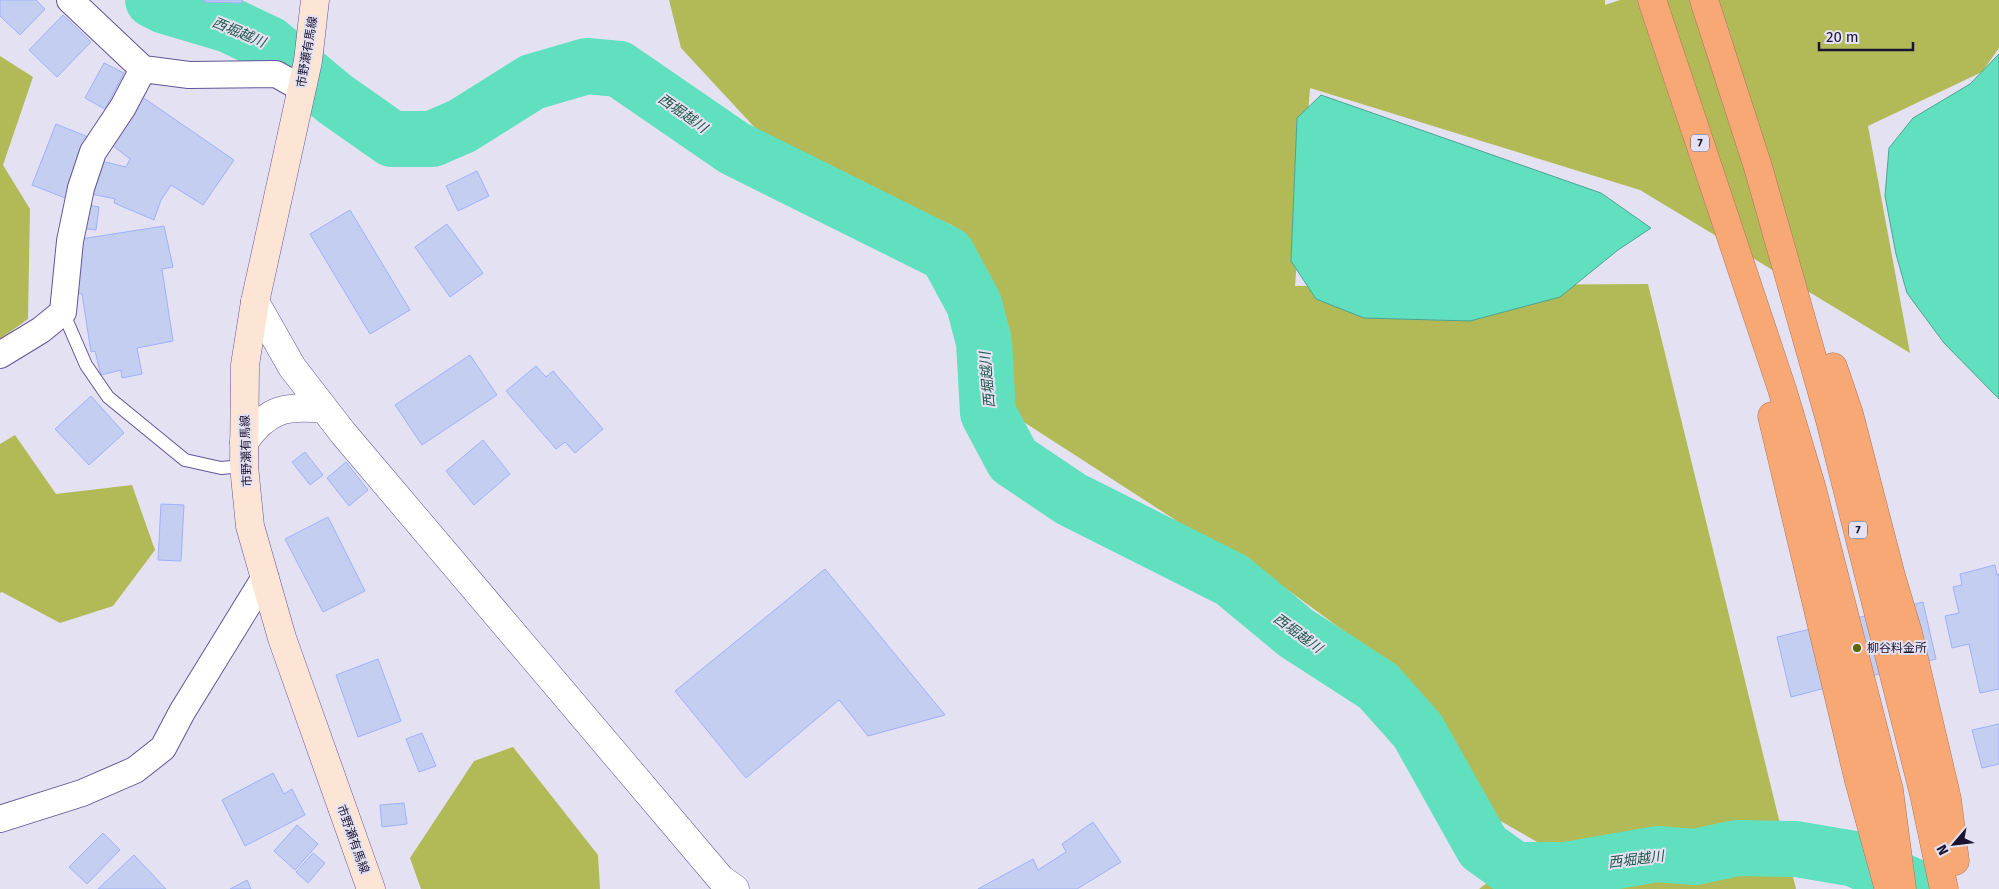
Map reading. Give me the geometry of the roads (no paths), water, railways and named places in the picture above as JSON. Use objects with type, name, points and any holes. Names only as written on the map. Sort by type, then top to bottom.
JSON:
[{"type":"highway","name":"7","points":[[1652,0],[1748,287],[1774,389],[1859,781],[1889,889]]},
{"type":"highway","name":"7","points":[[1704,0],[1839,417],[1936,796],[1957,889]]},
{"type":"highway","name":"7","points":[[1774,389],[1812,489],[1889,790],[1902,889]]},
{"type":"highway","name":"7","points":[[1936,796],[1944,889]]},
{"type":"main road","name":"市野瀬有馬線","points":[[315,0],[308,61],[255,302],[244,365],[244,454],[250,526],[282,638],[371,889]]},
{"type":"street","points":[[70,0],[143,70],[189,75],[276,74],[301,88]]},
{"type":"street","points":[[0,355],[41,330],[63,312],[70,241],[84,179],[93,152],[143,70]]},
{"type":"street","points":[[255,302],[292,367],[324,409],[721,879],[735,889]]},
{"type":"street","points":[[244,454],[255,426],[268,415],[288,409],[308,407],[324,409]]},
{"type":"street","points":[[0,819],[82,793],[126,774],[135,770],[163,748],[182,712],[265,577]]},
{"type":"lane","points":[[63,312],[86,365],[108,397],[185,460],[221,468],[244,454]]},
{"type":"waterway","name":"西堀越川","points":[[153,0],[165,6],[229,25],[269,44],[335,99],[392,139],[432,139],[462,126],[532,82],[587,66],[619,69],[734,148],[947,254],[974,304],[984,342],[988,413],[1013,460],[1071,499],[1232,580],[1296,633],[1378,686],[1418,731],[1483,847],[1515,870],[1565,870],[1657,854],[1695,857],[1737,848],[1796,849],[1855,859],[1912,886],[1914,889]]},
{"type":"place","name":"柳谷料金所","points":[[1857,648]]}]
